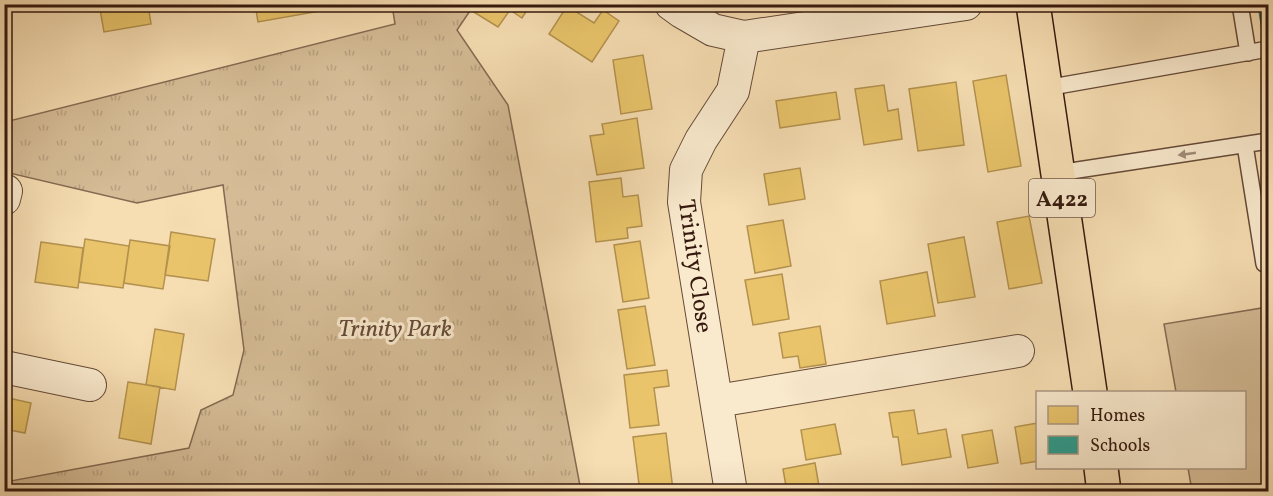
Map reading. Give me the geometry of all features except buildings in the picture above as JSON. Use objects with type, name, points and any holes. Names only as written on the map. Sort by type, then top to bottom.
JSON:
[{"type":"main road","name":"A422","points":[[1033,4],[1090,391]]},
{"type":"main road","points":[[1101,469],[1104,492]]},
{"type":"street","points":[[671,4],[713,30],[744,37],[966,4]]},
{"type":"street","name":"Trinity Close","points":[[731,492],[684,202],[686,170],[700,140],[733,91],[744,37]]},
{"type":"street","points":[[717,401],[1018,351]]},
{"type":"street","points":[[4,367],[90,385]]},
{"type":"lane","points":[[1240,4],[1248,53]]},
{"type":"lane","points":[[1046,88],[1269,49]]},
{"type":"lane","points":[[1058,173],[1269,141]]},
{"type":"lane","points":[[1245,145],[1264,264],[1269,263]]},
{"type":"green space","name":"Trinity Park","points":[[392,5],[474,5],[457,30],[508,105],[581,491],[5,491],[5,482],[189,448],[201,410],[233,395],[244,350],[223,185],[137,203],[5,172],[5,122],[395,24]]},
{"type":"green space","points":[[1268,307],[1268,491],[1192,491],[1188,469],[1246,469],[1246,391],[1176,391],[1164,324]]}]
